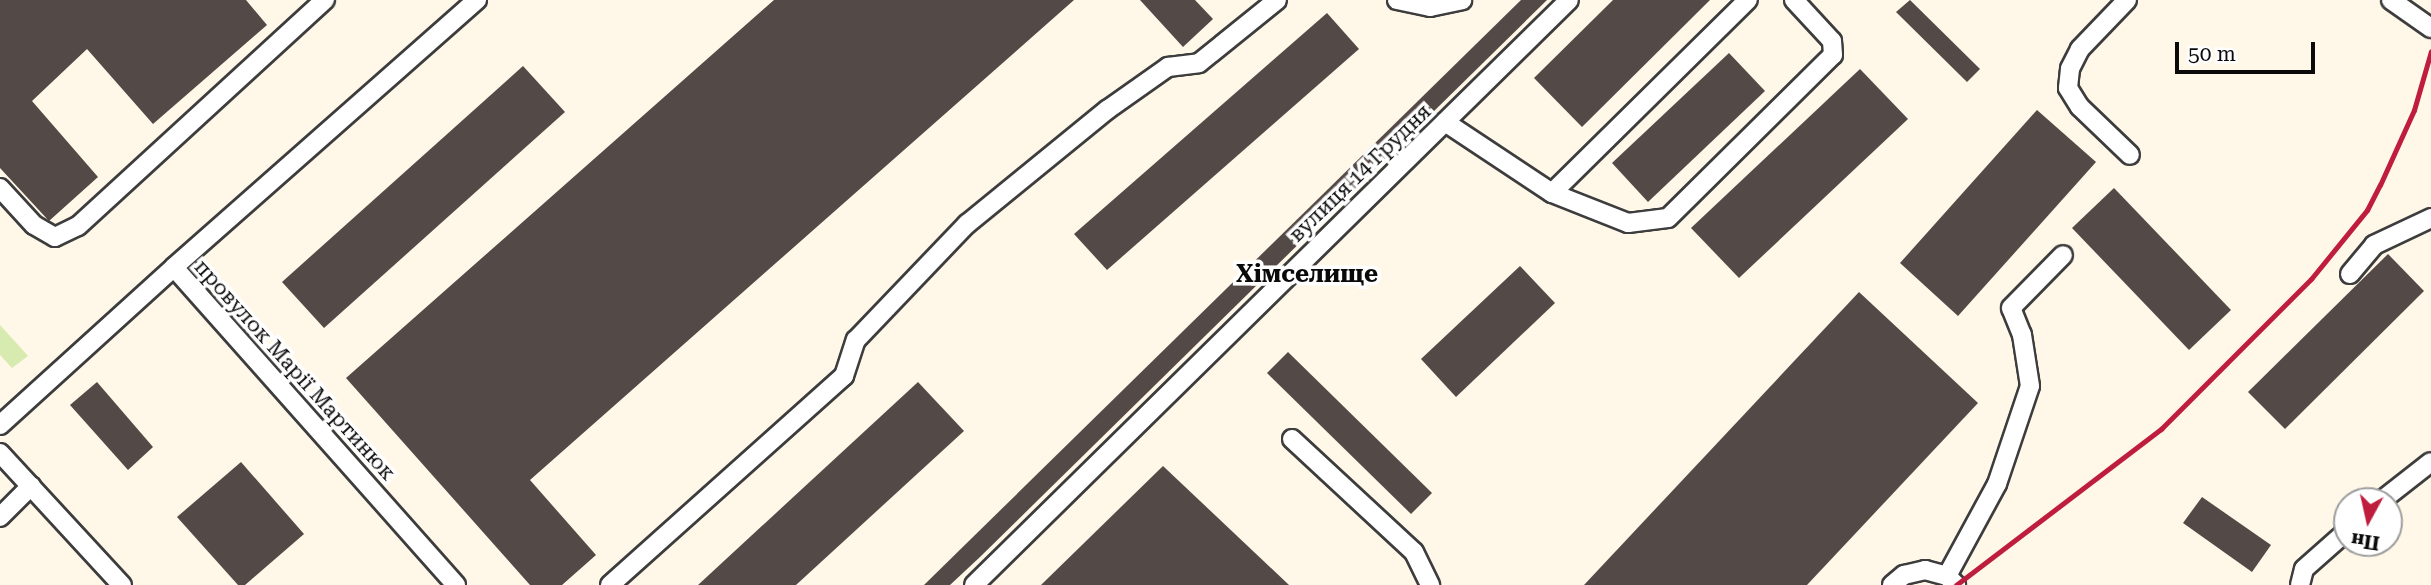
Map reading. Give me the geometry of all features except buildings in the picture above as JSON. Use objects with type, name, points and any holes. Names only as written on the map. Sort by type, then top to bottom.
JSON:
[{"type":"street","points":[[0,188],[34,225],[55,237],[78,226],[325,0]]},
{"type":"street","name":"провулок Марії Мартинюк","points":[[456,585],[174,267],[477,0]]},
{"type":"street","points":[[610,585],[844,376],[856,340],[967,224],[1107,110],[1168,67],[1199,63],[1277,0]]},
{"type":"street","points":[[1397,0],[1430,7],[1462,0]]},
{"type":"street","name":"вулиця 14 Грудня","points":[[974,585],[1569,0]]},
{"type":"street","points":[[1552,193],[1748,0]]},
{"type":"street","points":[[1445,122],[1552,193],[1628,223],[1668,218],[1833,55],[1832,41],[1794,0]]},
{"type":"street","points":[[2127,0],[2080,49],[2070,69],[2068,88],[2080,107],[2130,155]]},
{"type":"street","points":[[2391,0],[2431,27]]},
{"type":"street","points":[[2350,274],[2374,245],[2431,218]]},
{"type":"street","points":[[1892,585],[1904,575],[1925,570],[1951,580],[1997,484],[2030,386],[2022,335],[2011,308],[2063,255]]},
{"type":"street","points":[[0,425],[174,267]]},
{"type":"street","points":[[1292,439],[1415,552],[1430,585]]},
{"type":"street","points":[[0,453],[122,585]]},
{"type":"street","points":[[2399,487],[2431,462]]},
{"type":"street","points":[[0,517],[31,486]]},
{"type":"street","points":[[2300,585],[2304,569],[2333,543]]},
{"type":"green space","points":[[0,325],[28,356],[12,368],[0,355]]},
{"type":"railway","points":[[1956,585],[2161,429],[2311,279],[2367,210],[2414,110],[2431,51]]},
{"type":"district","name":"Хімселище","points":[[1307,275]]}]
